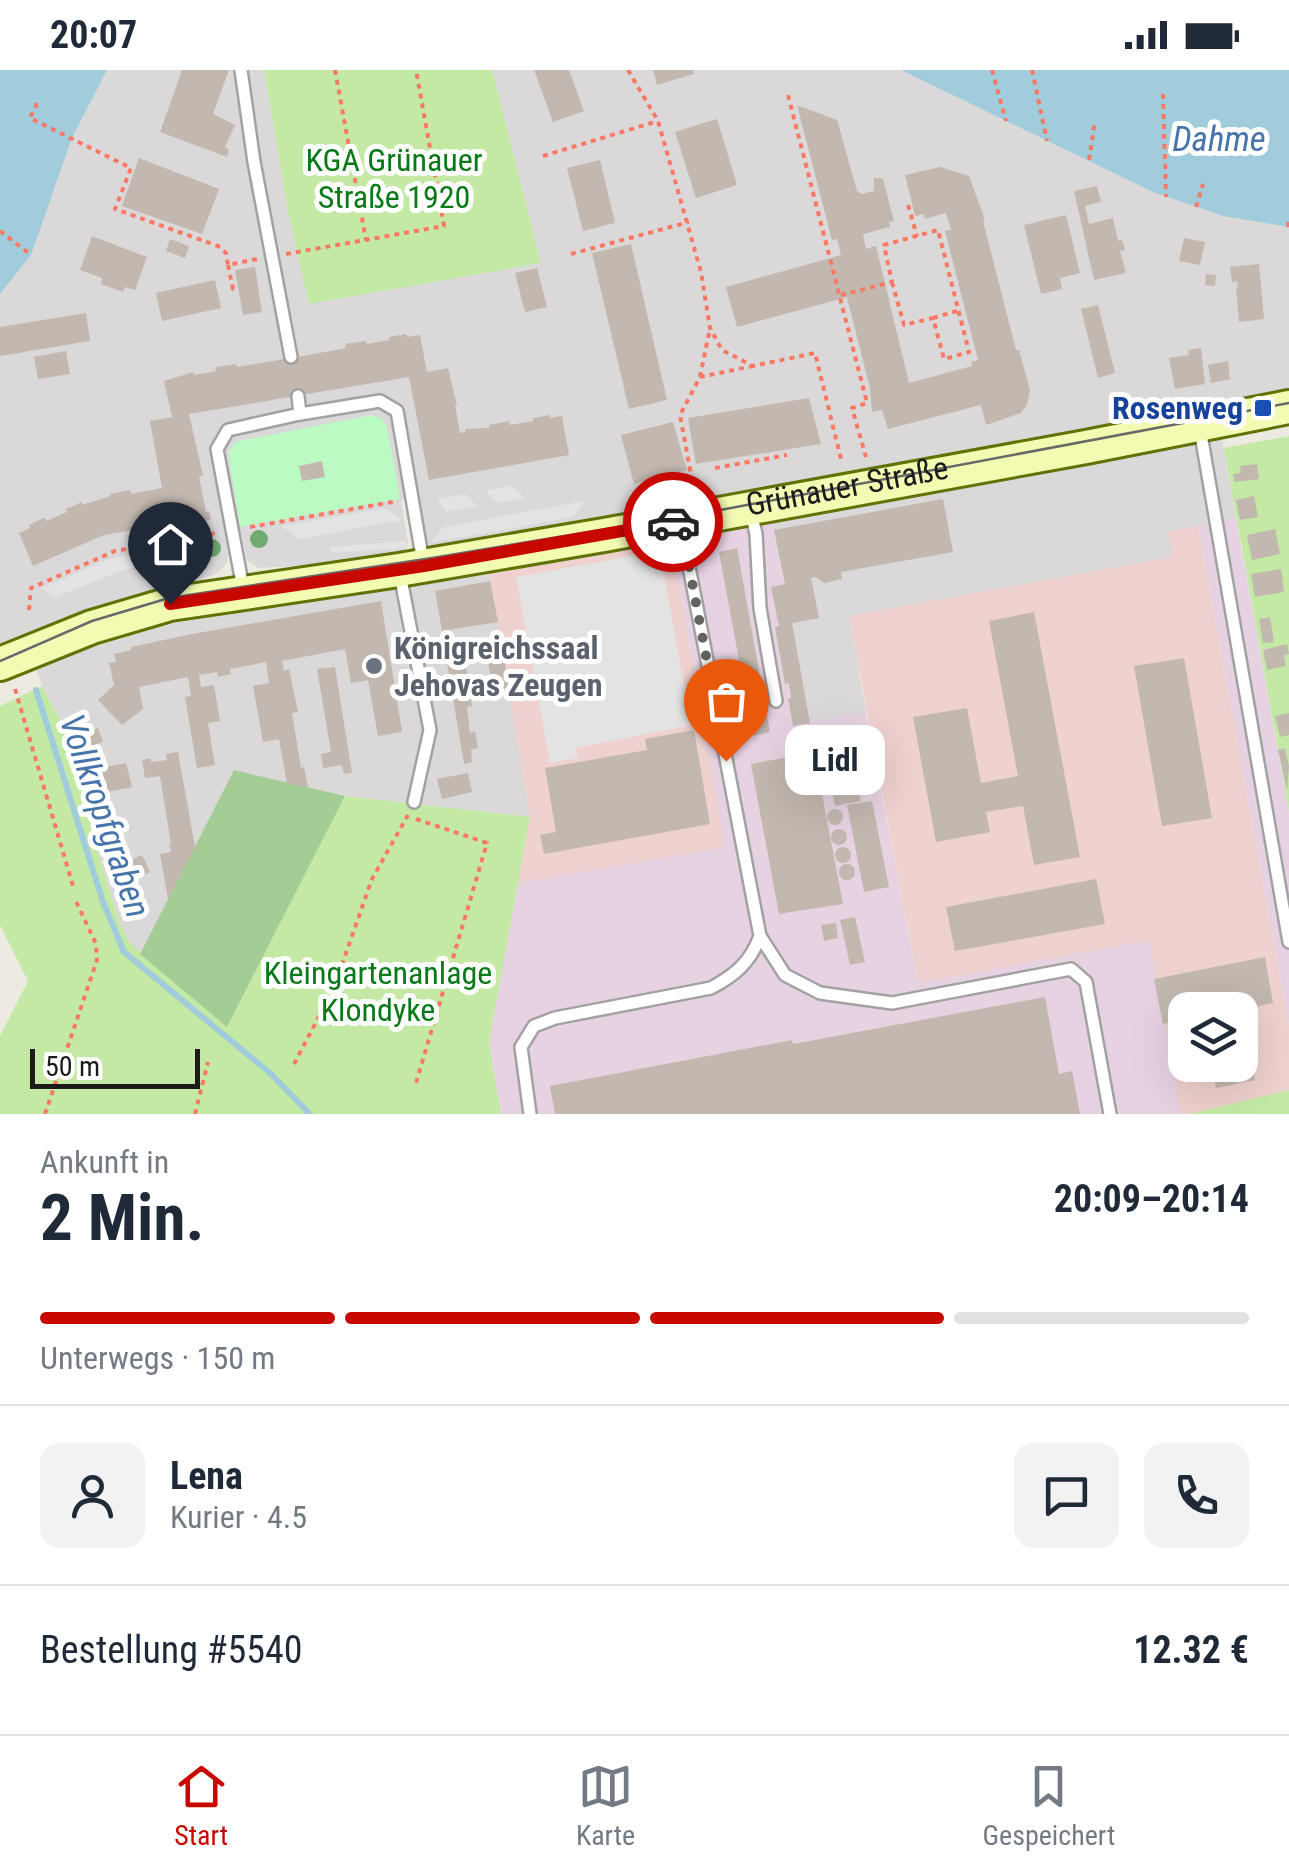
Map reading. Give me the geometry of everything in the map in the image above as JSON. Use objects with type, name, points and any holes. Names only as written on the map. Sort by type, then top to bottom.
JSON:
[{"type":"main road","name":"Grünauer Straße","points":[[7,677],[92,627],[170,604],[412,568],[680,521],[1289,407]]},
{"type":"lane","points":[[241,70],[254,162],[292,357]]},
{"type":"lane","points":[[298,396],[300,414]]},
{"type":"lane","points":[[244,592],[218,449],[228,430],[380,401],[397,411],[413,498],[412,568],[430,730],[414,802]]},
{"type":"lane","points":[[1199,424],[1284,888],[1289,942]]},
{"type":"lane","points":[[750,508],[756,534],[760,608],[776,701]]},
{"type":"lane","points":[[680,521],[760,936],[785,976],[820,994],[892,1002],[1072,969],[1086,982],[1110,1114]]},
{"type":"lane","points":[[530,1114],[521,1047],[534,1026],[555,1018],[710,988],[728,979],[753,956],[760,936]]},
{"type":"path","points":[[335,70],[366,240]]},
{"type":"path","points":[[228,265],[444,226],[416,70]]},
{"type":"path","points":[[628,70],[658,120],[702,272],[710,328],[700,376],[680,415],[694,491]]},
{"type":"path","points":[[992,70],[1006,121]]},
{"type":"path","points":[[1032,70],[1047,141]]},
{"type":"path","points":[[1163,94],[1166,196]]},
{"type":"path","points":[[788,95],[867,402],[852,408],[868,469]]},
{"type":"path","points":[[37,102],[30,118],[130,168],[122,197],[114,209],[218,246],[226,253],[233,289],[238,289]]},
{"type":"path","points":[[544,156],[658,120]]},
{"type":"path","points":[[1089,160],[1095,121]]},
{"type":"path","points":[[1196,207],[1203,184]]},
{"type":"path","points":[[908,204],[917,236]]},
{"type":"path","points":[[571,254],[689,222]]},
{"type":"path","points":[[932,318],[944,359],[969,352],[938,230],[884,245],[904,325],[958,311]]},
{"type":"path","points":[[0,231],[31,255]]},
{"type":"path","points":[[185,245],[188,235]]},
{"type":"path","points":[[841,295],[892,282]]},
{"type":"path","points":[[710,328],[722,350],[753,366]]},
{"type":"path","points":[[700,376],[815,352],[844,473]]},
{"type":"path","points":[[715,468],[787,455]]},
{"type":"path","points":[[29,610],[31,588],[115,551],[413,498]]},
{"type":"path","points":[[7,677],[73,886]]},
{"type":"path","points":[[294,1064],[333,990],[372,878],[414,802]]},
{"type":"path","points":[[407,816],[487,843],[416,1083]]},
{"type":"path","points":[[45,1114],[96,960],[96,944],[75,900]]},
{"type":"path","points":[[195,1114],[208,1062]]},
{"type":"shaded area","points":[[107,70],[264,70],[288,212],[541,262],[492,70],[901,70],[1153,192],[1223,216],[1289,227],[1289,397],[433,550],[426,541],[417,496],[401,500],[408,543],[401,556],[392,560],[259,568],[247,560],[240,528],[225,530],[227,562],[214,575],[106,603],[0,643],[0,294],[31,255],[72,138]]},
{"type":"shaded area","points":[[1221,432],[1236,518],[1169,532],[1173,557],[849,616],[866,712],[810,723],[770,514]]},
{"type":"shaded area","points":[[512,486],[525,498],[496,503],[485,491]]},
{"type":"shaded area","points":[[466,494],[477,506],[446,512],[437,499]]},
{"type":"shaded area","points":[[584,501],[573,517],[431,543],[443,527]]},
{"type":"shaded area","points":[[385,508],[403,520],[299,539],[281,526]]},
{"type":"shaded area","points":[[770,514],[810,722],[866,712],[918,983],[1149,940],[1168,1043],[1168,1082],[1175,1082],[1181,1114],[501,1114],[489,1042],[517,883],[725,847],[670,534]]},
{"type":"shaded area","points":[[1236,518],[1289,811],[1289,1026],[1198,526]]},
{"type":"shaded area","points":[[1198,526],[1289,1026],[1289,1090],[1190,1114],[1181,1114],[1175,1082],[1258,1082],[1258,992],[1168,992],[1168,1046],[1148,941],[918,983],[849,616],[1172,557],[1168,532]]},
{"type":"shaded area","points":[[670,534],[726,848],[517,883],[530,817],[488,567]]},
{"type":"shaded area","points":[[202,537],[204,553],[123,570],[56,597],[41,589],[106,560]]},
{"type":"shaded area","points":[[406,541],[407,548],[330,553],[330,547]]},
{"type":"shaded area","points":[[660,551],[691,725],[576,748],[578,758],[550,763],[516,577]]},
{"type":"shaded area","points":[[488,567],[530,817],[345,796],[234,771],[140,954],[120,924],[70,738],[36,669],[166,625]]},
{"type":"green space","name":"KGA Grünauer Straße 1920","points":[[264,70],[492,70],[541,263],[309,304],[288,212]]},
{"type":"green space","points":[[372,415],[381,418],[387,427],[400,499],[240,527],[229,459],[235,442]]},
{"type":"green space","points":[[1289,436],[1289,811],[1224,448]]},
{"type":"green space","name":"Kleingartenanlage Klondyke","points":[[42,686],[70,738],[96,846],[120,924],[130,943],[227,1027],[345,796],[530,817],[489,1042],[501,1114],[0,1114],[0,1036],[28,981],[0,925],[0,706]]},
{"type":"green space","points":[[234,770],[345,796],[227,1027],[140,954]]},
{"type":"green space","points":[[1289,1090],[1289,1114],[1190,1114]]},
{"type":"water","points":[[0,70],[107,70],[72,138],[31,255],[0,294]]},
{"type":"water","name":"Dahme","points":[[901,70],[1289,70],[1289,227],[1223,216],[1153,192]]},
{"type":"building","points":[[182,70],[229,70],[213,114],[235,125],[225,147],[229,150],[227,157],[160,132]]},
{"type":"building","points":[[534,70],[569,70],[584,111],[553,122]]},
{"type":"building","points":[[653,70],[693,70],[694,74],[657,85]]},
{"type":"building","points":[[797,105],[837,120],[857,191],[874,191],[874,178],[883,179],[894,221],[889,222],[890,227],[863,234],[866,249],[876,246],[909,383],[972,366],[971,362],[978,360],[945,231],[951,230],[946,213],[925,219],[924,214],[915,216],[905,175],[940,167],[969,176],[985,220],[1016,350],[1030,390],[1021,413],[986,425],[981,405],[888,429],[882,410],[872,412],[870,388],[847,297],[737,327],[726,287],[841,255],[837,239],[832,240]]},
{"type":"building","points":[[717,119],[737,185],[696,198],[675,132]]},
{"type":"building","points":[[139,158],[219,189],[202,234],[122,206]]},
{"type":"building","points":[[600,160],[615,223],[583,231],[567,168]]},
{"type":"building","points":[[1097,186],[1101,202],[1085,206],[1089,224],[1113,218],[1118,241],[1122,240],[1125,250],[1120,251],[1126,273],[1094,280],[1074,191]]},
{"type":"building","points":[[1066,215],[1080,273],[1060,278],[1062,289],[1041,294],[1024,225]]},
{"type":"building","points":[[92,236],[147,257],[135,290],[125,287],[123,292],[101,284],[102,278],[80,270]]},
{"type":"building","points":[[1184,238],[1205,242],[1200,265],[1179,261]]},
{"type":"building","points":[[170,239],[189,246],[185,258],[166,251]]},
{"type":"building","points":[[631,244],[667,400],[629,409],[592,253]]},
{"type":"building","points":[[1259,264],[1264,319],[1239,322],[1237,281],[1232,282],[1230,267]]},
{"type":"building","points":[[255,267],[262,312],[243,315],[235,270]]},
{"type":"building","points":[[537,268],[547,307],[525,312],[515,273]]},
{"type":"building","points":[[1206,274],[1216,275],[1215,286],[1205,285]]},
{"type":"building","points":[[215,280],[221,308],[162,321],[156,293]]},
{"type":"building","points":[[1098,305],[1115,373],[1098,378],[1081,309]]},
{"type":"building","points":[[86,313],[90,341],[0,356],[0,327]]},
{"type":"building","points":[[406,334],[420,335],[427,372],[448,368],[460,433],[509,421],[510,425],[549,415],[562,416],[569,455],[429,480],[409,377],[189,414],[203,476],[199,476],[206,512],[209,511],[211,520],[104,535],[33,566],[19,533],[29,525],[110,494],[162,488],[150,421],[172,417],[164,381],[193,372],[194,375],[216,371],[215,367],[303,356]]},
{"type":"building","points":[[1201,348],[1205,384],[1175,389],[1169,358],[1189,355],[1188,350]]},
{"type":"building","points":[[66,351],[70,374],[38,379],[34,357]]},
{"type":"building","points":[[1228,361],[1230,379],[1211,383],[1208,365]]},
{"type":"building","points":[[809,398],[821,444],[696,464],[688,418]]},
{"type":"building","points":[[673,422],[687,470],[634,484],[621,435]]},
{"type":"building","points":[[322,461],[325,477],[302,481],[299,466]]},
{"type":"building","points":[[1257,464],[1259,479],[1234,482],[1233,474],[1241,473],[1240,466]]},
{"type":"building","points":[[1254,496],[1258,517],[1240,520],[1236,500]]},
{"type":"building","points":[[943,499],[953,552],[841,572],[842,579],[824,583],[811,578],[819,618],[792,623],[810,723],[793,726],[771,587],[785,584],[774,530]]},
{"type":"building","points":[[1275,529],[1280,554],[1252,560],[1247,535]]},
{"type":"building","points":[[737,548],[770,732],[753,736],[719,552]]},
{"type":"building","points":[[1281,569],[1284,592],[1255,597],[1251,574]]},
{"type":"building","points":[[490,581],[498,622],[442,631],[435,591]]},
{"type":"building","points":[[381,601],[402,732],[378,736],[368,680],[351,683],[345,649],[282,661],[284,671],[289,669],[298,712],[292,713],[308,788],[287,783],[279,739],[263,742],[253,686],[269,683],[266,662],[230,669],[231,674],[218,677],[217,672],[199,675],[201,687],[214,685],[220,721],[208,723],[215,765],[197,768],[185,697],[191,696],[188,677],[139,687],[143,709],[122,725],[98,700],[114,685],[109,663],[116,662],[114,654],[131,647]]},
{"type":"building","points":[[1034,612],[1080,857],[1034,865],[1023,806],[986,812],[990,832],[936,842],[913,717],[967,708],[981,783],[1018,776],[989,621]]},
{"type":"building","points":[[1270,617],[1274,642],[1263,643],[1259,619]]},
{"type":"building","points":[[501,641],[509,687],[493,691],[485,644]]},
{"type":"building","points":[[1287,644],[1286,666],[1267,670],[1263,650]]},
{"type":"building","points":[[463,647],[472,706],[467,707],[470,733],[475,731],[478,748],[471,750],[472,762],[464,764],[445,651]]},
{"type":"building","points":[[1184,658],[1212,818],[1162,826],[1134,666]]},
{"type":"building","points":[[335,667],[352,773],[344,774],[342,765],[323,768],[321,754],[331,752],[317,669]]},
{"type":"building","points":[[1289,713],[1289,735],[1280,737],[1275,716]]},
{"type":"building","points":[[98,728],[103,742],[94,745],[97,754],[88,757],[85,748],[75,752],[70,738]]},
{"type":"building","points":[[694,730],[710,824],[544,854],[540,835],[556,832],[545,768],[647,750],[645,739]]},
{"type":"building","points":[[1285,748],[1289,766],[1287,790],[1278,750]]},
{"type":"building","points":[[178,752],[195,847],[168,899],[160,854],[171,852],[171,844],[160,776],[145,778],[142,760],[167,760],[166,754]]},
{"type":"building","points":[[814,752],[843,904],[779,914],[751,764]]},
{"type":"building","points":[[126,763],[132,787],[106,792],[101,768]]},
{"type":"building","points":[[854,769],[861,801],[835,806],[828,774]]},
{"type":"building","points":[[468,773],[472,792],[442,799],[437,779]]},
{"type":"building","points":[[872,801],[889,887],[864,892],[847,805]]},
{"type":"building","points":[[835,809],[843,817],[835,825],[827,817]]},
{"type":"building","points":[[839,829],[847,837],[839,845],[831,837]]},
{"type":"building","points":[[843,847],[851,855],[843,863],[835,855]]},
{"type":"building","points":[[142,855],[150,872],[134,879],[127,862]]},
{"type":"building","points":[[847,864],[855,872],[847,880],[839,872]]},
{"type":"building","points":[[1096,879],[1105,924],[955,951],[946,907]]},
{"type":"building","points":[[855,917],[865,962],[850,965],[840,920]]},
{"type":"building","points":[[836,923],[838,938],[824,941],[821,925]]},
{"type":"building","points":[[1265,957],[1273,1003],[1258,1006],[1258,992],[1168,992],[1168,1023],[1163,1024],[1154,979]]},
{"type":"building","points":[[1045,997],[1059,1074],[1072,1071],[1080,1114],[555,1114],[550,1086]]},
{"type":"building","points":[[1215,1082],[1245,1082],[1216,1088]]},
{"type":"waterway","name":"Vollkropfgraben","points":[[36,690],[103,902],[124,952],[270,1073],[310,1114]]},
{"type":"tram line","points":[[0,661],[92,621],[169,598],[715,511],[1289,403]]},
{"type":"way so far","points":[[673,522],[681,524],[726,761]]},
{"type":"place","name":"Rosenweg","points":[[1263,408]]},
{"type":"place","name":"Königreichssaal Jehovas Zeugen","points":[[374,666]]},
{"type":"place","name":"Lidl","points":[[726,761]]},
{"type":"route","points":[[170,604],[424,566],[673,522]]}]
